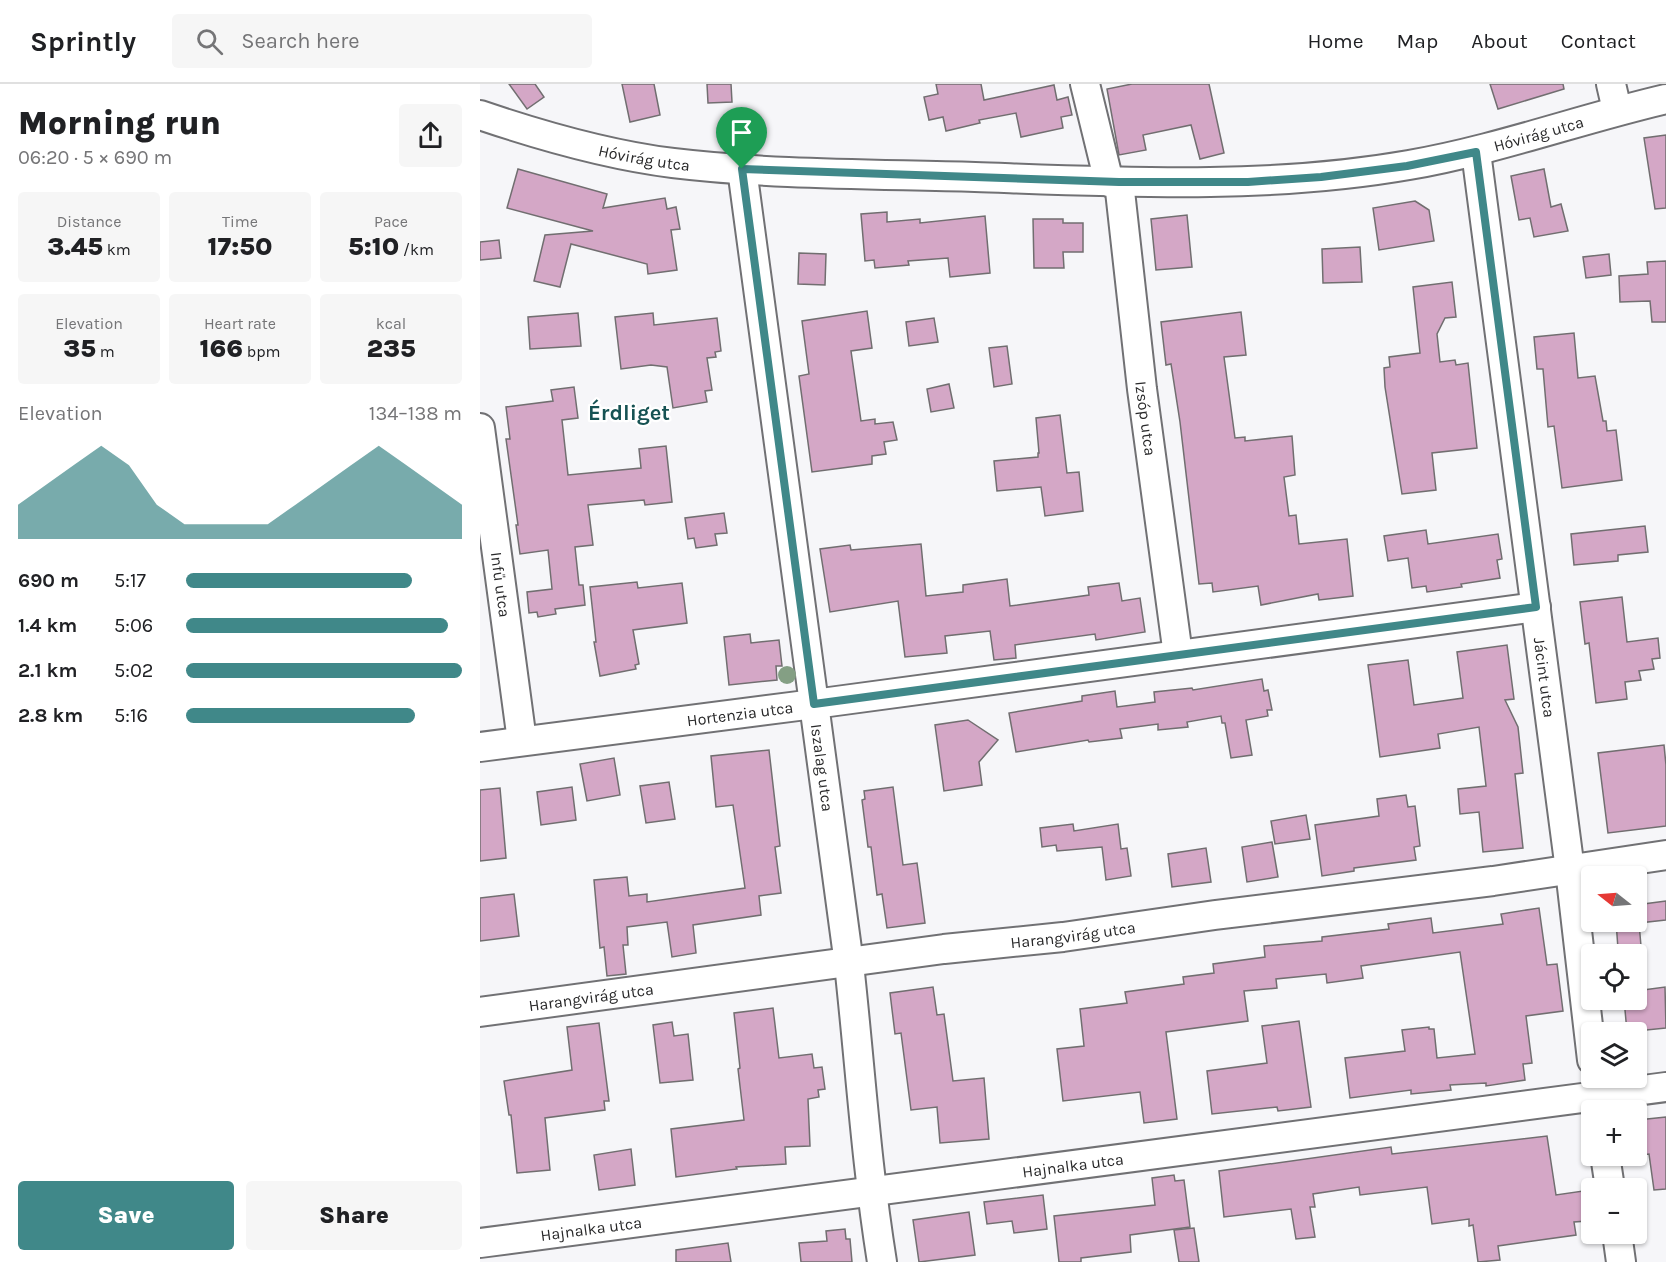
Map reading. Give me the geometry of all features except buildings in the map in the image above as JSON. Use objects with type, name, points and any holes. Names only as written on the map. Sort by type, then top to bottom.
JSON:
[{"type":"street","name":"Izsóp utca","points":[[1085,84],[1114,182],[1178,655]]},
{"type":"street","name":"Hóvirág utca","points":[[480,115],[591,148],[671,163],[742,169],[1114,182],[1248,182],[1321,177],[1407,166],[1476,152],[1614,97],[1666,99]]},
{"type":"street","name":"Jácint utca","points":[[1476,152],[1570,870],[1588,1022]]},
{"type":"street","name":"Iszalag utca","points":[[742,169],[849,964],[871,1191],[882,1262]]},
{"type":"street","name":"Infű utca","points":[[480,428],[522,741]]},
{"type":"street","name":"Hortenzia utca","points":[[480,747],[1536,607]]},
{"type":"street","name":"Harangvirág utca","points":[[480,1012],[849,964],[944,949],[1063,937],[1226,914],[1493,882],[1666,855]]},
{"type":"street","name":"Hajnalka utca","points":[[480,1243],[1666,1087]]},
{"type":"street","points":[[1619,1244],[1621,1262]]},
{"type":"district","name":"Érdliget","points":[[629,412]]},
{"type":"route","points":[[1476,152],[1536,607],[814,704],[742,169],[1119,182],[1248,182],[1321,177],[1407,166],[1476,152]]}]
